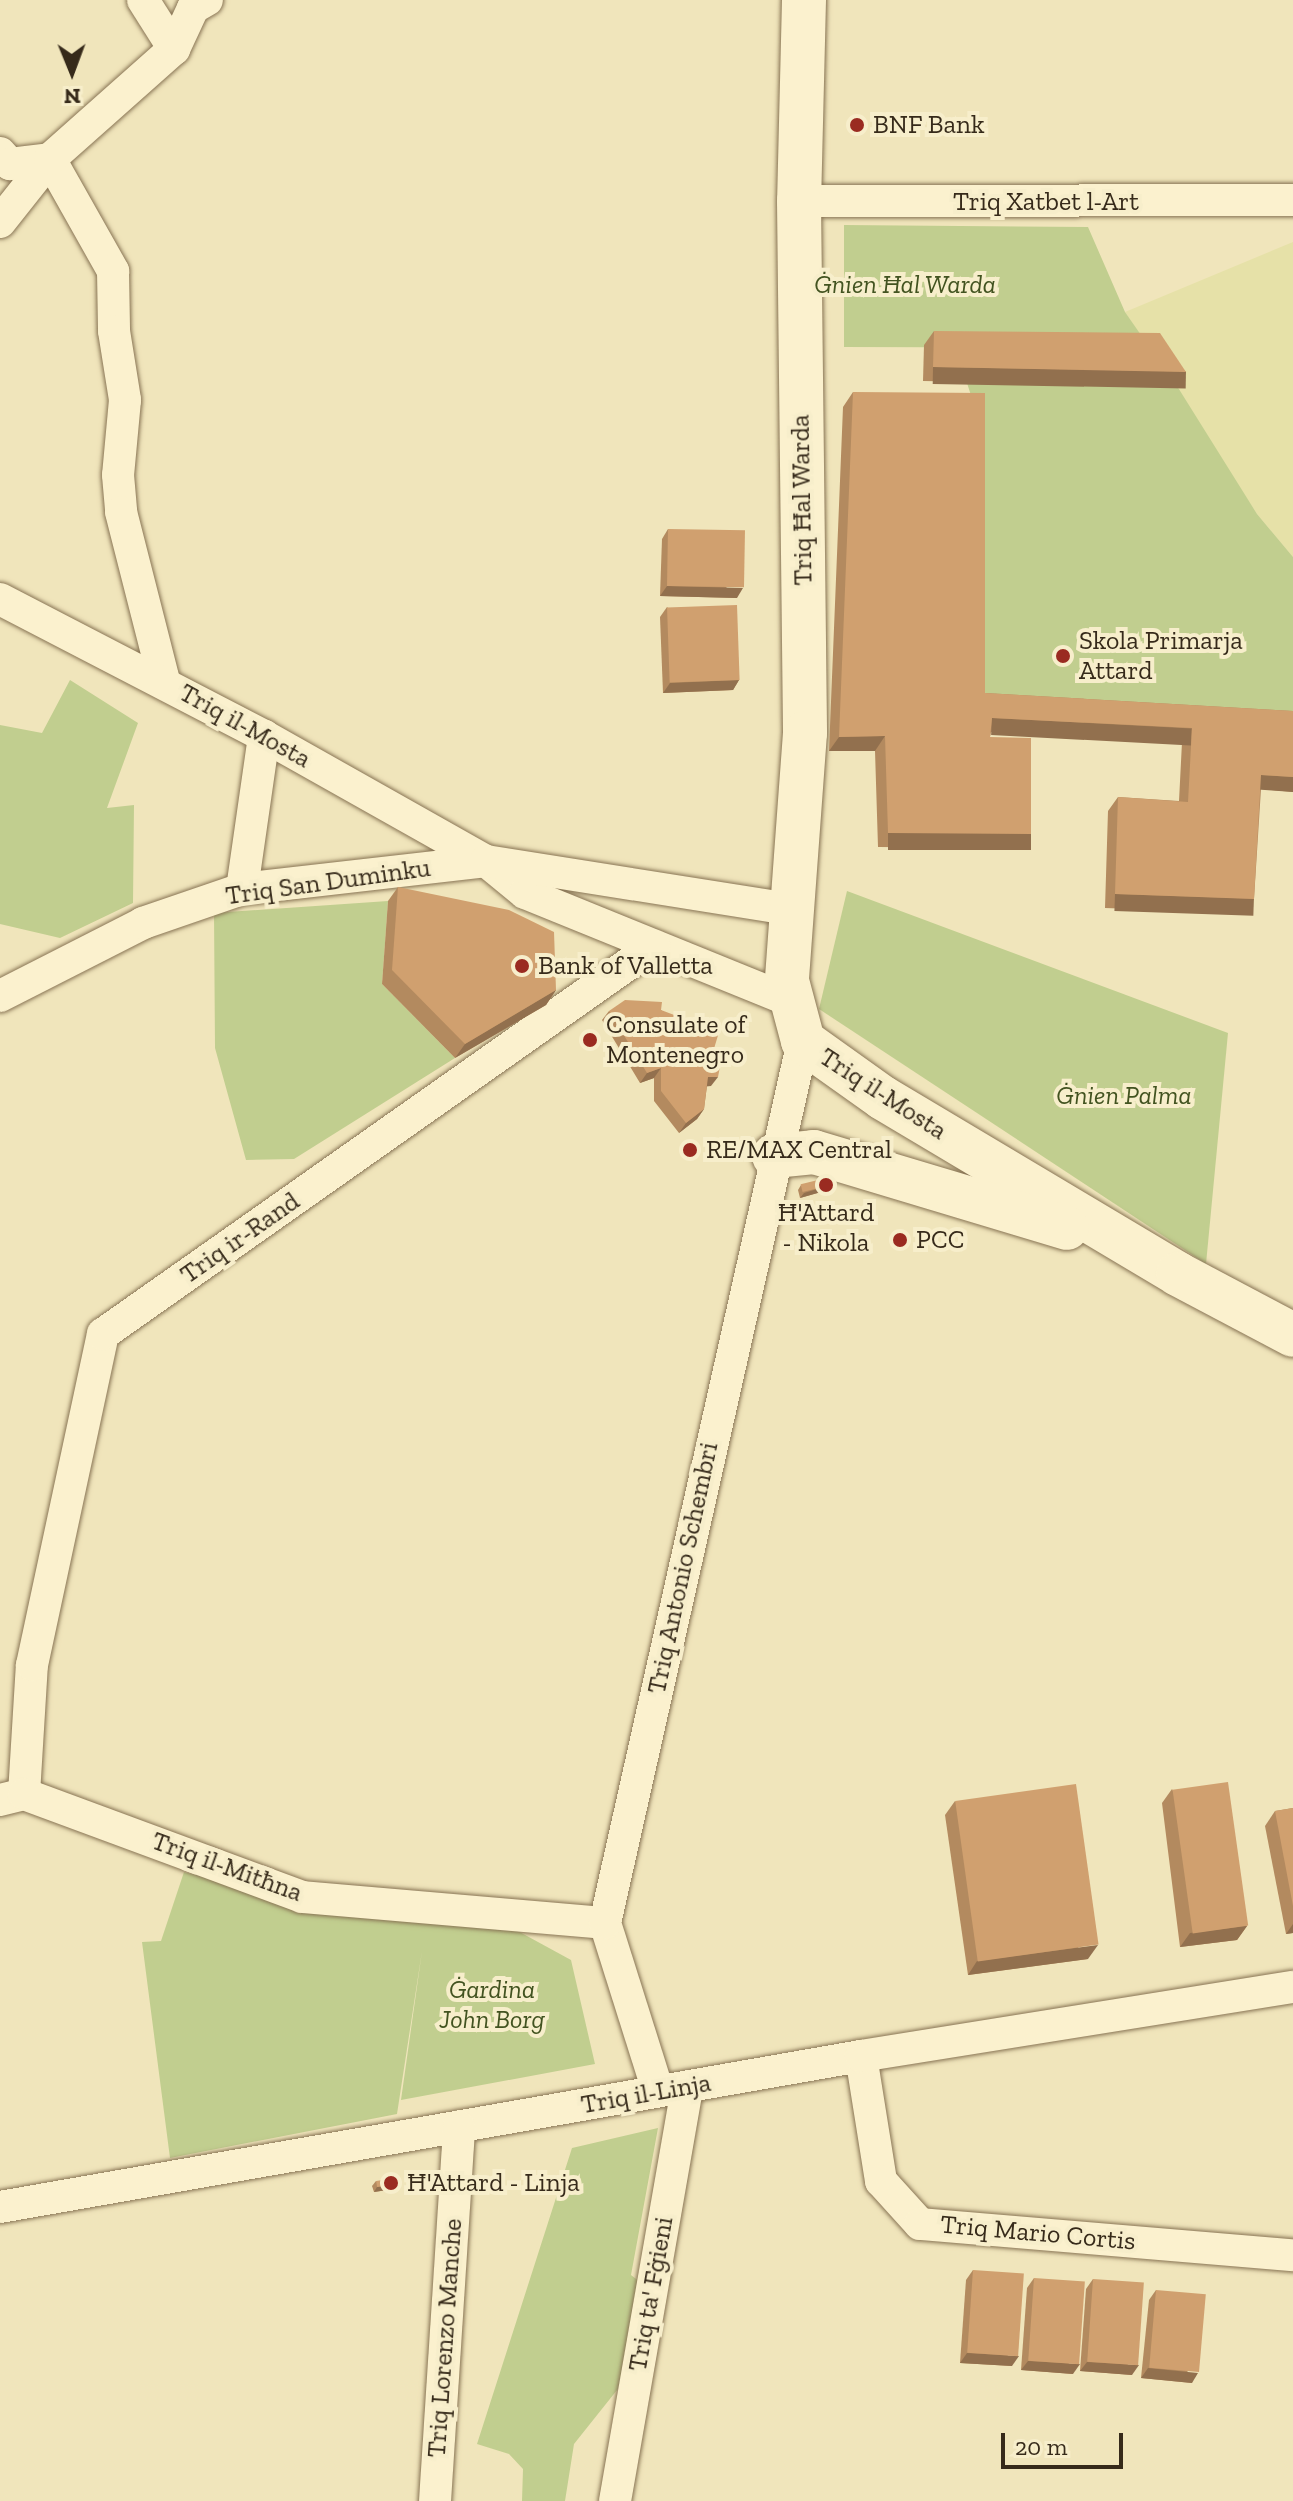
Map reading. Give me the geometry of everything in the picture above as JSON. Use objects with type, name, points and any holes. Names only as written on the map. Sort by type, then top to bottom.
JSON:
[{"type":"street","points":[[143,0],[174,49]]},
{"type":"street","points":[[0,222],[50,159],[174,49],[193,8],[207,0]]},
{"type":"street","name":"Triq Ħal Warda","points":[[789,1000],[788,909],[805,733],[799,201],[804,0]]},
{"type":"street","points":[[0,153],[10,164],[50,159]]},
{"type":"street","points":[[50,159],[113,271],[114,331],[125,400],[118,475],[121,512],[164,681]]},
{"type":"street","name":"Triq Xatbet l-Art","points":[[799,201],[1293,200]]},
{"type":"street","name":"Triq il-Mosta","points":[[0,599],[164,681],[264,736],[486,861],[525,893],[789,1000],[803,1041],[883,1098],[1149,1255],[1293,1335]]},
{"type":"street","points":[[242,889],[264,736]]},
{"type":"street","name":"Triq il-Mosta","points":[[486,861],[788,909]]},
{"type":"street","name":"Triq San Duminku","points":[[0,996],[143,923],[242,889],[486,861]]},
{"type":"street","name":"Triq ir-Rand","points":[[12,1797],[32,1665],[103,1334],[654,946]]},
{"type":"street","name":"Triq Antonio Schembri","points":[[673,2089],[605,1923],[774,1156],[803,1041]]},
{"type":"street","points":[[774,1156],[814,1152],[1149,1255]]},
{"type":"street","name":"Triq il-Mitħna","points":[[12,1797],[302,1897],[605,1923]]},
{"type":"street","name":"Triq il-Linja","points":[[0,2207],[861,2056],[1293,1987]]},
{"type":"street","name":"Triq Mario Cortis","points":[[861,2056],[881,2181],[920,2224],[1293,2255]]},
{"type":"street","name":"Triq ta' Fġieni","points":[[615,2501],[673,2089]]},
{"type":"street","name":"Triq Lorenzo Manche","points":[[435,2501],[459,2127]]},
{"type":"shaded area","points":[[1293,242],[1293,557],[1257,514],[1125,312]]},
{"type":"green space","name":"Ġnien Ħal Warda","points":[[844,225],[1088,227],[1125,312],[1150,348],[844,347]]},
{"type":"green space","points":[[967,383],[1177,386],[1257,514],[1293,557],[1293,725],[975,707],[975,408]]},
{"type":"green space","points":[[70,680],[138,723],[107,808],[134,805],[133,903],[60,938],[0,924],[0,725],[42,733]]},
{"type":"green space","name":"Ġnien Palma","points":[[847,891],[1228,1033],[1206,1264],[819,1009]]},
{"type":"green space","points":[[388,901],[382,984],[455,1058],[294,1159],[246,1160],[215,1048],[214,913]]},
{"type":"green space","name":"Ġardina John Borg","points":[[184,1872],[309,1903],[516,1930],[571,1960],[595,2064],[401,2100],[422,1951],[397,2114],[170,2158],[142,1942],[161,1941]]},
{"type":"green space","points":[[658,2128],[631,2275],[654,2293],[633,2370],[574,2444],[565,2501],[522,2501],[523,2469],[509,2454],[477,2444],[572,2148]]},
{"type":"building","points":[[934,331],[1160,333],[1186,372],[933,367]]},
{"type":"building","points":[[853,392],[985,393],[985,693],[1293,711],[1293,777],[1261,775],[1254,899],[1115,894],[1118,797],[1188,802],[1192,728],[992,718],[990,737],[1031,738],[1031,834],[888,833],[885,736],[839,737]]},
{"type":"building","points":[[668,529],[745,530],[744,587],[667,586]]},
{"type":"building","points":[[737,605],[740,680],[670,682],[667,607]]},
{"type":"building","points":[[398,887],[509,910],[554,932],[556,990],[465,1044],[392,970]]},
{"type":"building","points":[[625,1000],[662,1002],[661,1010],[719,1032],[713,1052],[722,1056],[718,1077],[708,1077],[704,1109],[686,1123],[661,1091],[661,1068],[647,1073],[609,1011]]},
{"type":"building","points":[[822,1179],[824,1187],[803,1192],[801,1184]]},
{"type":"building","points":[[1228,1782],[1248,1926],[1193,1933],[1173,1790]]},
{"type":"building","points":[[1076,1784],[1099,1944],[978,1961],[955,1801]]},
{"type":"building","points":[[1293,1808],[1293,1906],[1275,1811]]},
{"type":"building","points":[[389,2179],[390,2185],[377,2187],[376,2181]]},
{"type":"building","points":[[973,2270],[1024,2274],[1018,2356],[967,2353]]},
{"type":"building","points":[[1034,2278],[1085,2282],[1079,2364],[1028,2361]]},
{"type":"building","points":[[1093,2279],[1144,2283],[1138,2365],[1087,2362]]},
{"type":"building","points":[[1156,2290],[1206,2294],[1199,2372],[1149,2368]]},
{"type":"place","name":"BNF Bank","points":[[857,125]]},
{"type":"place","name":"Skola Primarja Attard","points":[[1063,656]]},
{"type":"place","name":"Bank of Valletta","points":[[522,966]]},
{"type":"place","name":"Consulate of Montenegro","points":[[590,1040]]},
{"type":"place","name":"RE/MAX Central","points":[[690,1150]]},
{"type":"place","name":"Ħ'Attard - Nikola","points":[[826,1185]]},
{"type":"place","name":"PCC","points":[[900,1240]]},
{"type":"place","name":"Ħ'Attard - Linja","points":[[391,2183]]}]
